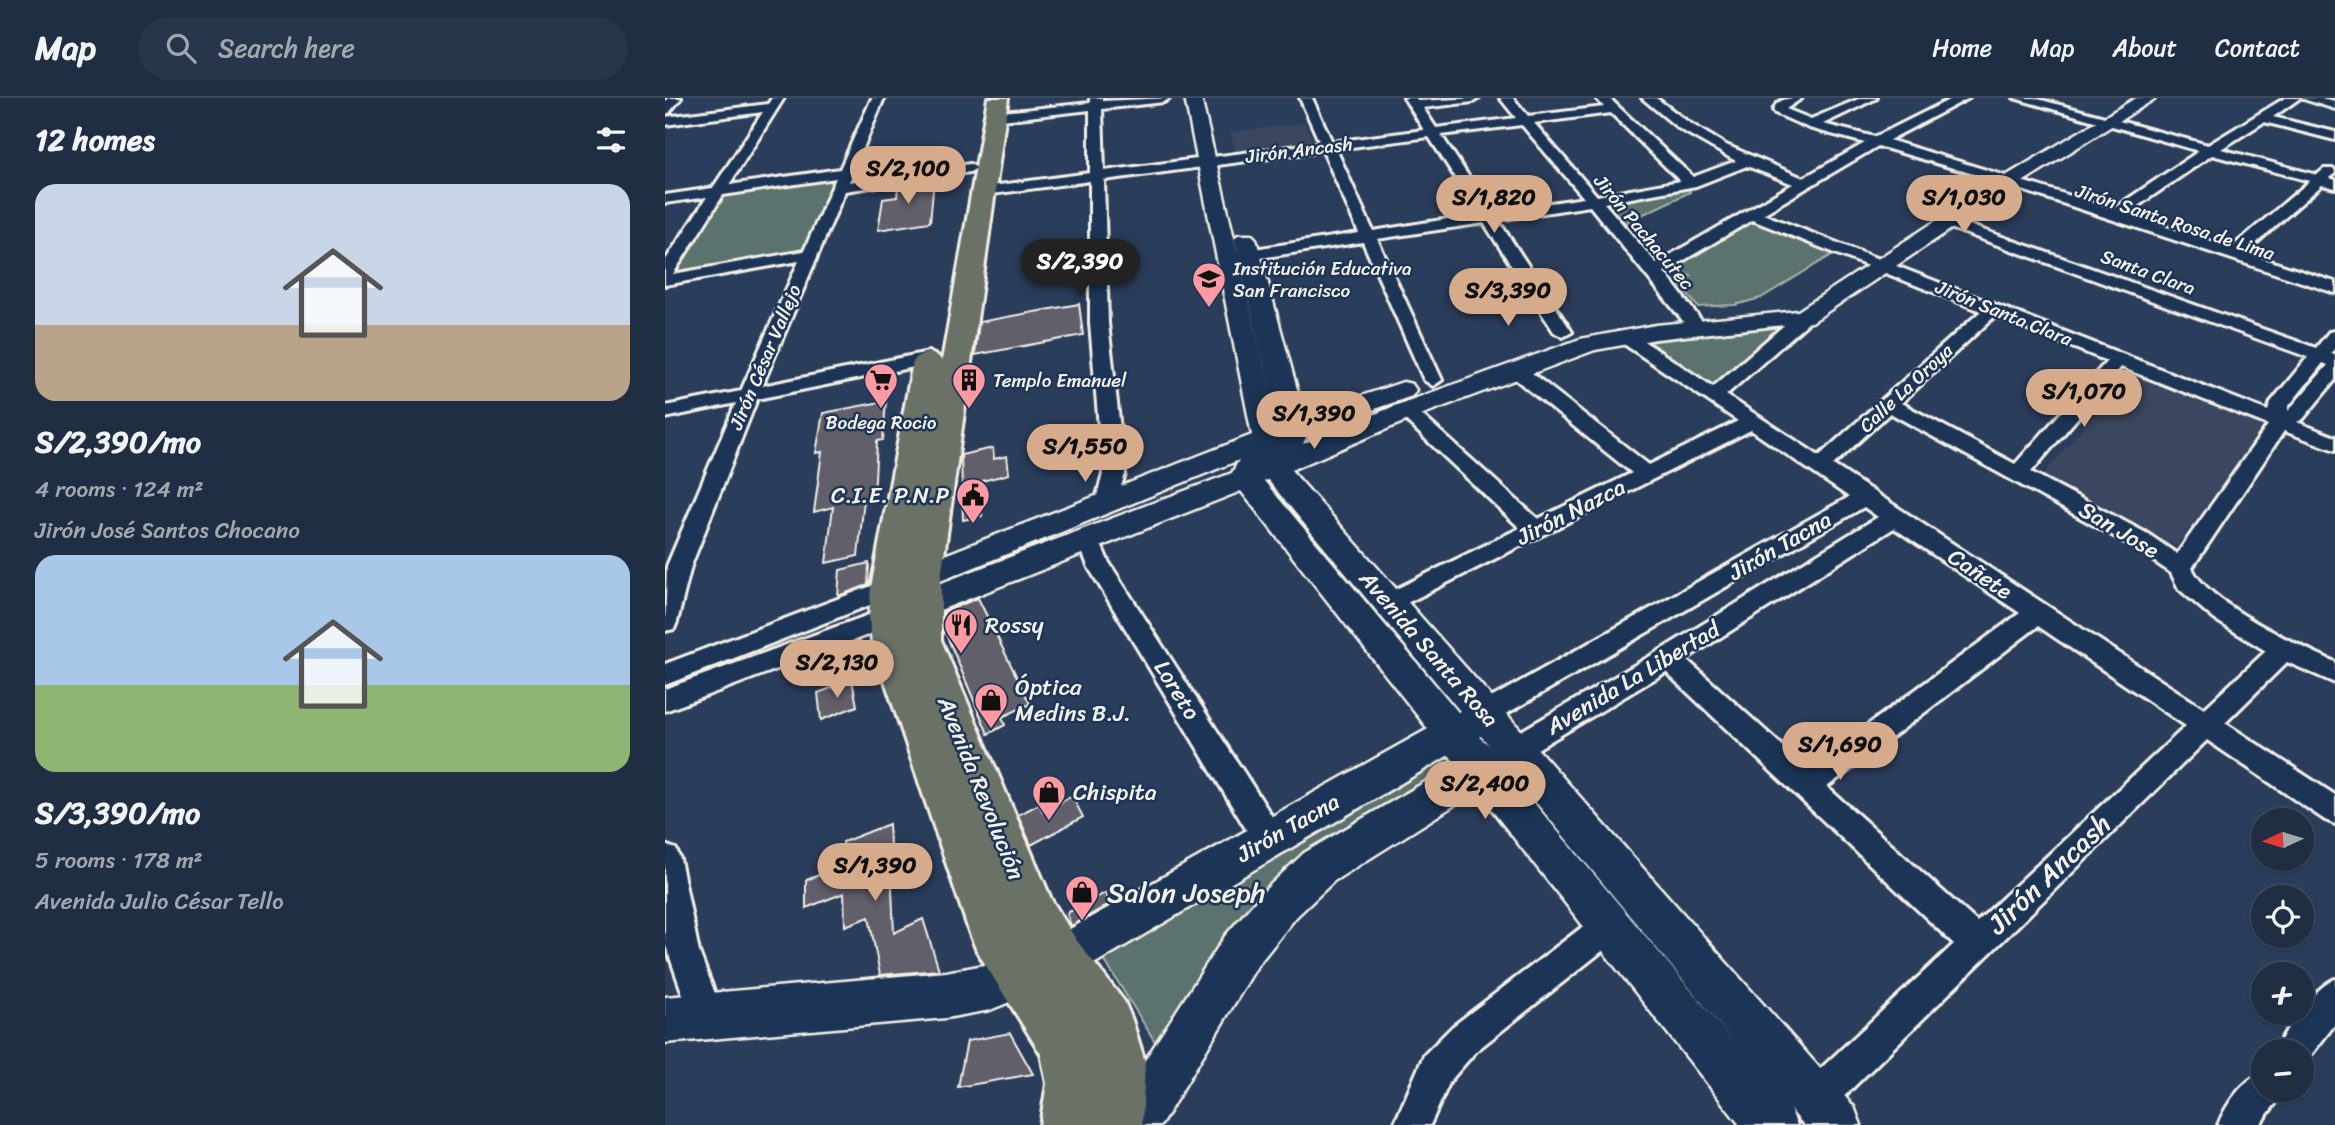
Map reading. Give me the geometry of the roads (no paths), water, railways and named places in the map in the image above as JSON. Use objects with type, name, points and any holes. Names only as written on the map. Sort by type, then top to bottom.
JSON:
[{"type":"main road","name":"Avenida Revolución","points":[[991,104],[976,119],[977,180],[956,353],[893,645],[995,934],[1105,1020],[1117,1062],[1113,1125]]},
{"type":"main road","name":"Avenida Revolución","points":[[905,597],[929,358],[977,180]]},
{"type":"main road","name":"Avenida Revolución","points":[[1040,967],[1043,1005],[1066,1044],[1075,1084],[1069,1125]]},
{"type":"street","points":[[665,110],[675,98]]},
{"type":"street","name":"Jirón César Vallejo","points":[[665,622],[680,566],[749,395],[878,98]]},
{"type":"street","points":[[991,104],[1164,98]]},
{"type":"street","name":"Avenida Santa Rosa","points":[[1193,98],[1216,161]]},
{"type":"street","name":"Avenida Santa Rosa","points":[[1209,98],[1216,161],[1238,256],[1270,453],[1469,724],[1825,1112]]},
{"type":"street","points":[[1306,98],[1433,380]]},
{"type":"street","points":[[1473,98],[1412,102],[1563,332]]},
{"type":"street","name":"Jirón Pachacutec","points":[[1506,98],[1654,271],[1693,321]]},
{"type":"street","points":[[1602,98],[1691,183]]},
{"type":"street","points":[[1648,98],[1678,122],[1755,167],[1803,183]]},
{"type":"street","points":[[1796,98],[1780,107],[1780,110],[1999,180]]},
{"type":"street","points":[[1814,123],[1871,98]]},
{"type":"street","points":[[1654,271],[1877,141],[1962,98]]},
{"type":"street","points":[[2020,98],[2328,182]]},
{"type":"street","points":[[665,675],[1088,539],[1433,380],[1563,332],[1693,321],[1788,309],[1882,265],[1947,222],[2083,116],[2116,98]]},
{"type":"street","points":[[1929,211],[1999,180],[2148,98]]},
{"type":"street","points":[[2114,215],[2210,150],[2294,98]]},
{"type":"street","points":[[2306,98],[2335,105]]},
{"type":"street","points":[[665,121],[775,102]]},
{"type":"street","points":[[665,274],[775,102]]},
{"type":"street","points":[[1096,102],[1099,323],[1114,474],[1106,503]]},
{"type":"street","name":"Jirón Ancash","points":[[665,199],[720,191],[844,180],[977,180],[1097,176],[1614,109]]},
{"type":"street","points":[[2263,118],[2335,136]]},
{"type":"street","points":[[1238,256],[1488,218],[1691,183],[1747,161]]},
{"type":"street","points":[[2234,254],[2328,182],[2335,168]]},
{"type":"street","name":"Jirón Santa Rosa de Lima","points":[[1999,180],[2335,288]]},
{"type":"street","name":"Jirón Santa Rosa de Lima","points":[[1999,180],[2335,297]]},
{"type":"street","name":"Jirón Santa Clara","points":[[1750,214],[2335,444]]},
{"type":"street","name":"Santa Clara","points":[[1947,222],[2330,361]]},
{"type":"street","points":[[1837,269],[1881,241]]},
{"type":"street","points":[[665,280],[808,255]]},
{"type":"street","points":[[1714,396],[1788,309]]},
{"type":"street","name":"Calle La Oroya","points":[[1819,467],[1993,309]]},
{"type":"street","points":[[665,701],[905,597],[1106,503],[1406,411],[1589,344],[1693,321]]},
{"type":"street","name":"Cañete","points":[[1625,336],[2335,811]]},
{"type":"street","points":[[2180,568],[2279,422],[2296,415],[2330,361],[2335,336]]},
{"type":"street","points":[[665,412],[929,358]]},
{"type":"street","points":[[2018,473],[2119,358]]},
{"type":"street","points":[[1516,370],[1647,474]]},
{"type":"street","name":"San Jose","points":[[1888,404],[2140,540],[2180,568],[2187,583],[2202,598],[2284,649],[2335,673]]},
{"type":"street","points":[[1406,411],[1536,530]]},
{"type":"street","name":"Jirón Nazca","points":[[1389,603],[1752,422]]},
{"type":"street","name":"Avenida Santa Rosa","points":[[1270,453],[1389,603],[1469,724]]},
{"type":"street","name":"Jirón Tacna","points":[[686,1018],[946,995],[990,987],[1040,967],[1866,498]]},
{"type":"street","name":"Avenida La Libertad","points":[[1133,1125],[1241,951],[1319,867],[1668,658],[1895,517]]},
{"type":"street","name":"Loreto","points":[[1088,539],[1097,562],[1269,839]]},
{"type":"street","points":[[1807,786],[2038,613]]},
{"type":"street","name":"Jirón Ancash","points":[[1825,1112],[1977,944],[2284,649]]},
{"type":"street","points":[[1668,658],[1977,944]]},
{"type":"street","name":"Avenida Santa Rosa","points":[[1498,758],[1609,926],[1772,1125]]},
{"type":"street","points":[[665,859],[683,951],[686,1018]]},
{"type":"street","points":[[1419,1119],[1437,1068],[1464,1039],[1609,926]]},
{"type":"street","points":[[2302,1039],[2335,996]]},
{"type":"street","points":[[2236,1125],[2254,1102]]},
{"type":"place","name":"Institución Educativa San Francisco","points":[[1209,309]]},
{"type":"place","name":"Bodega Rocio","points":[[881,410]]},
{"type":"place","name":"Templo Emanuel","points":[[969,410]]},
{"type":"place","name":"C.I.E. P.N.P","points":[[973,525]]},
{"type":"place","name":"Rossy","points":[[961,655]]},
{"type":"place","name":"Óptica Medins B.J.","points":[[991,730]]},
{"type":"place","name":"Chispita","points":[[1049,822]]},
{"type":"place","name":"Salon Joseph","points":[[1082,922]]}]
